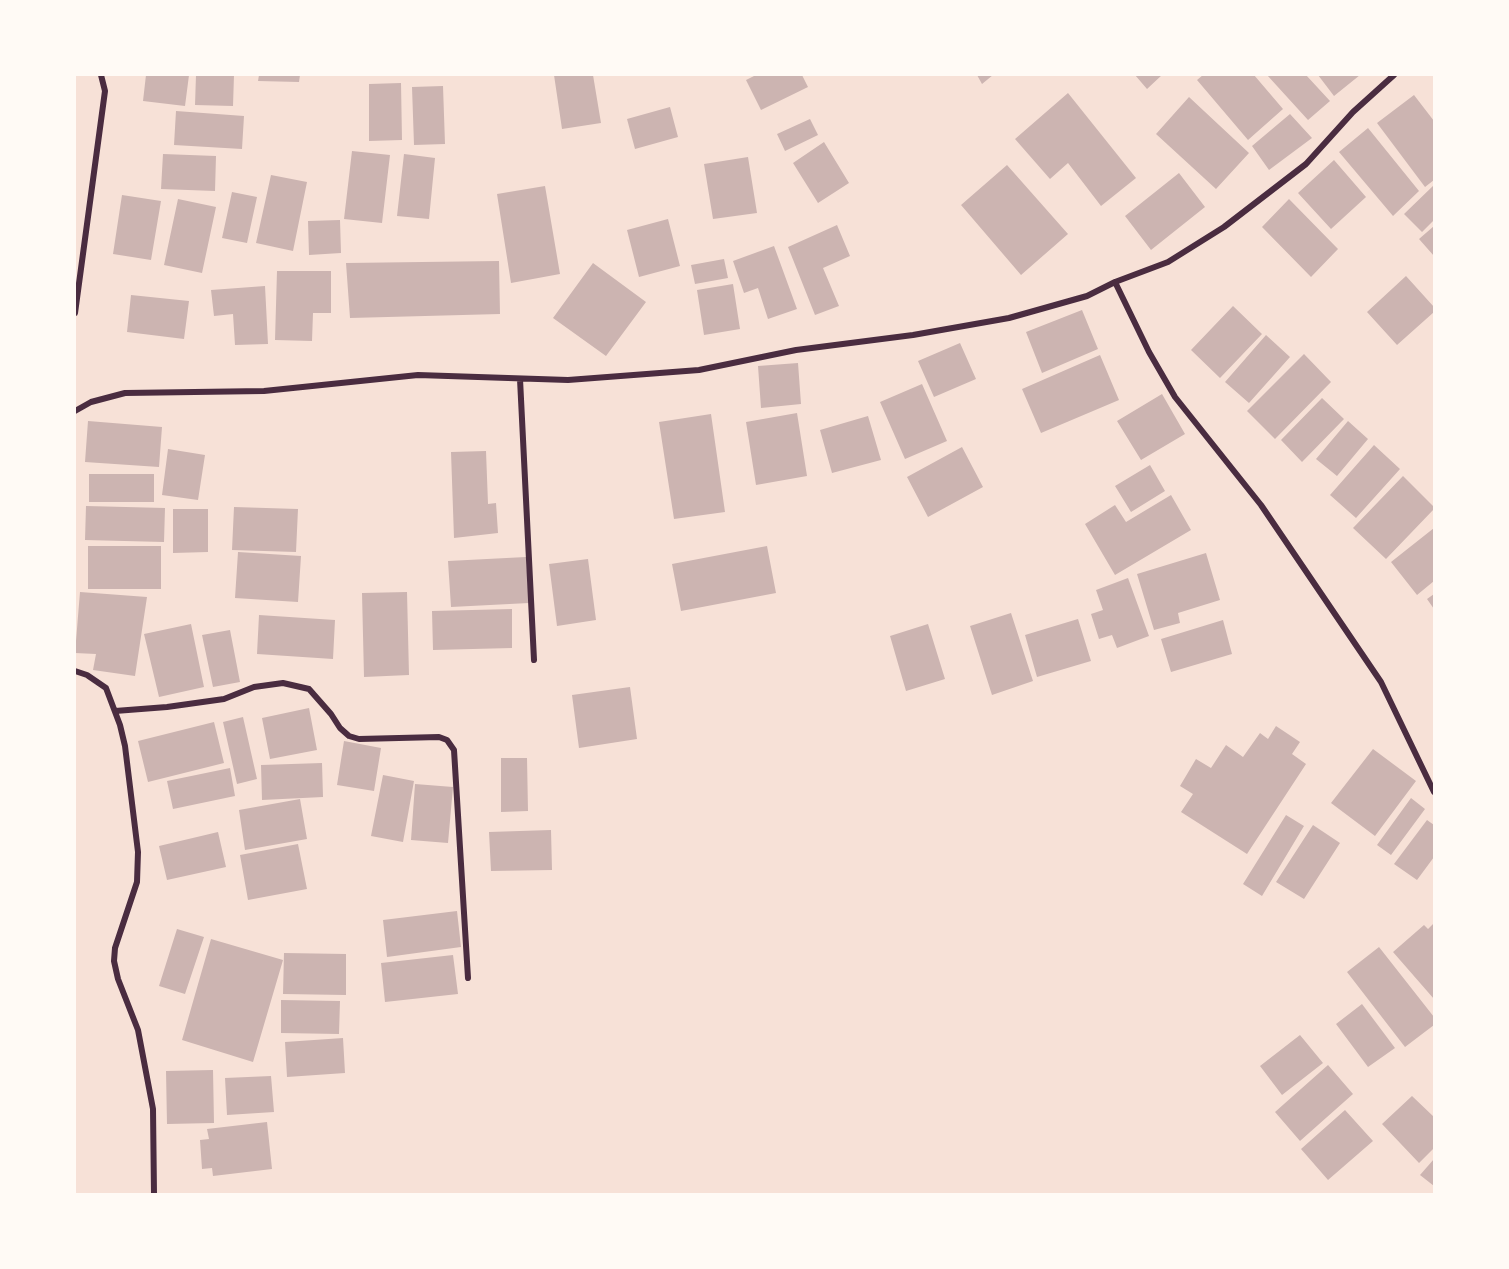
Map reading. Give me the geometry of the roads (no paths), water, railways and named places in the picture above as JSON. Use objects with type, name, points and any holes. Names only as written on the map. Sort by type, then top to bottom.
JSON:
[{"type":"street","points":[[75,314],[105,91],[101,75]]},
{"type":"street","points":[[75,411],[91,402],[125,393],[264,391],[418,375],[568,381],[699,370],[796,350],[913,335],[1009,318],[1087,296],[1115,282],[1168,262],[1224,227],[1306,164],[1353,112],[1394,75]]},
{"type":"street","points":[[1115,282],[1149,352],[1175,396],[1260,506],[1381,682],[1434,792]]},
{"type":"street","points":[[520,379],[534,660]]},
{"type":"street","points":[[75,671],[87,675],[106,688],[125,746],[138,852],[137,882],[115,948],[114,961],[138,1030],[153,1109],[154,1194]]},
{"type":"street","points":[[115,711],[224,699],[254,687],[283,683],[309,689],[349,736],[359,739],[439,737],[447,740],[454,750],[468,978]]}]
